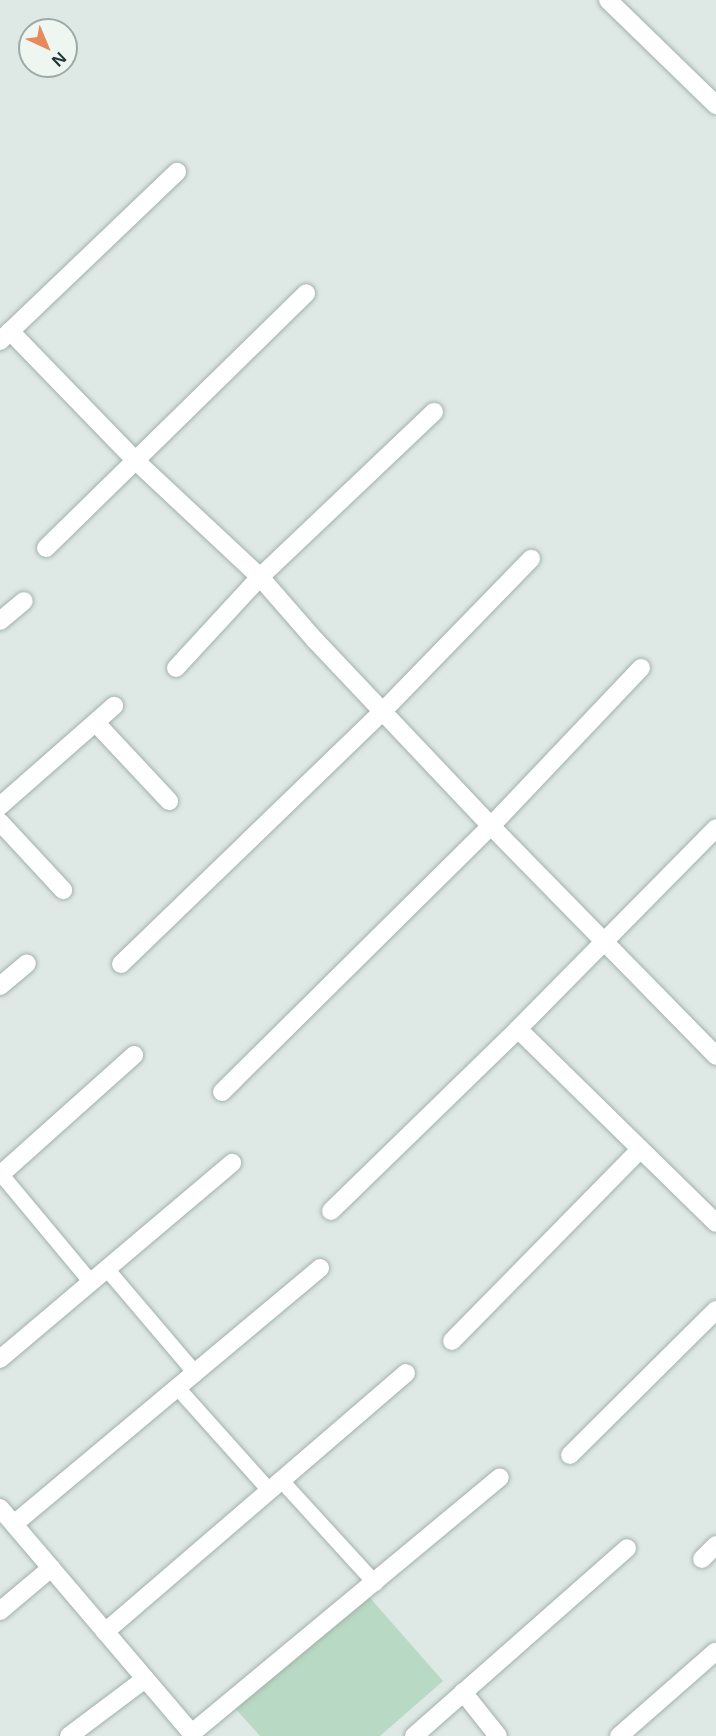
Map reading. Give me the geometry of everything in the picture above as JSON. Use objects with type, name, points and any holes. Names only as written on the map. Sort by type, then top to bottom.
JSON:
[{"type":"street","points":[[608,0],[716,105]]},
{"type":"street","points":[[177,172],[5,336],[260,577],[315,640],[384,710],[491,826],[716,1056]]},
{"type":"street","points":[[46,548],[306,293]]},
{"type":"street","points":[[176,668],[260,577],[434,412]]},
{"type":"street","points":[[121,964],[384,710],[531,559]]},
{"type":"street","points":[[0,621],[24,601]]},
{"type":"street","points":[[222,1092],[491,826],[641,668]]},
{"type":"street","points":[[0,806],[114,706]]},
{"type":"street","points":[[96,723],[169,801]]},
{"type":"street","points":[[0,822],[63,890]]},
{"type":"street","points":[[331,1211],[518,1029],[716,828]]},
{"type":"street","points":[[0,986],[27,963]]},
{"type":"street","points":[[518,1029],[716,1223]]},
{"type":"street","points":[[0,1174],[134,1055]]},
{"type":"street","points":[[452,1341],[640,1150]]},
{"type":"street","points":[[0,1359],[232,1163]]},
{"type":"street","points":[[14,1524],[320,1268]]},
{"type":"street","points":[[570,1455],[716,1310]]},
{"type":"street","points":[[105,1632],[274,1484],[406,1373]]},
{"type":"street","points":[[0,1508],[193,1735],[500,1477]]},
{"type":"street","points":[[702,1559],[716,1545]]},
{"type":"street","points":[[414,1736],[627,1548]]},
{"type":"street","points":[[0,1611],[51,1568]]},
{"type":"street","points":[[619,1736],[715,1652]]},
{"type":"street","points":[[69,1736],[146,1679]]},
{"type":"street","points":[[463,1692],[498,1736]]},
{"type":"lane","points":[[0,1174],[90,1281]]},
{"type":"lane","points":[[106,1268],[195,1372]]},
{"type":"lane","points":[[177,1386],[375,1583]]},
{"type":"green space","points":[[364,1591],[443,1681],[380,1736],[260,1736],[233,1706]]}]
